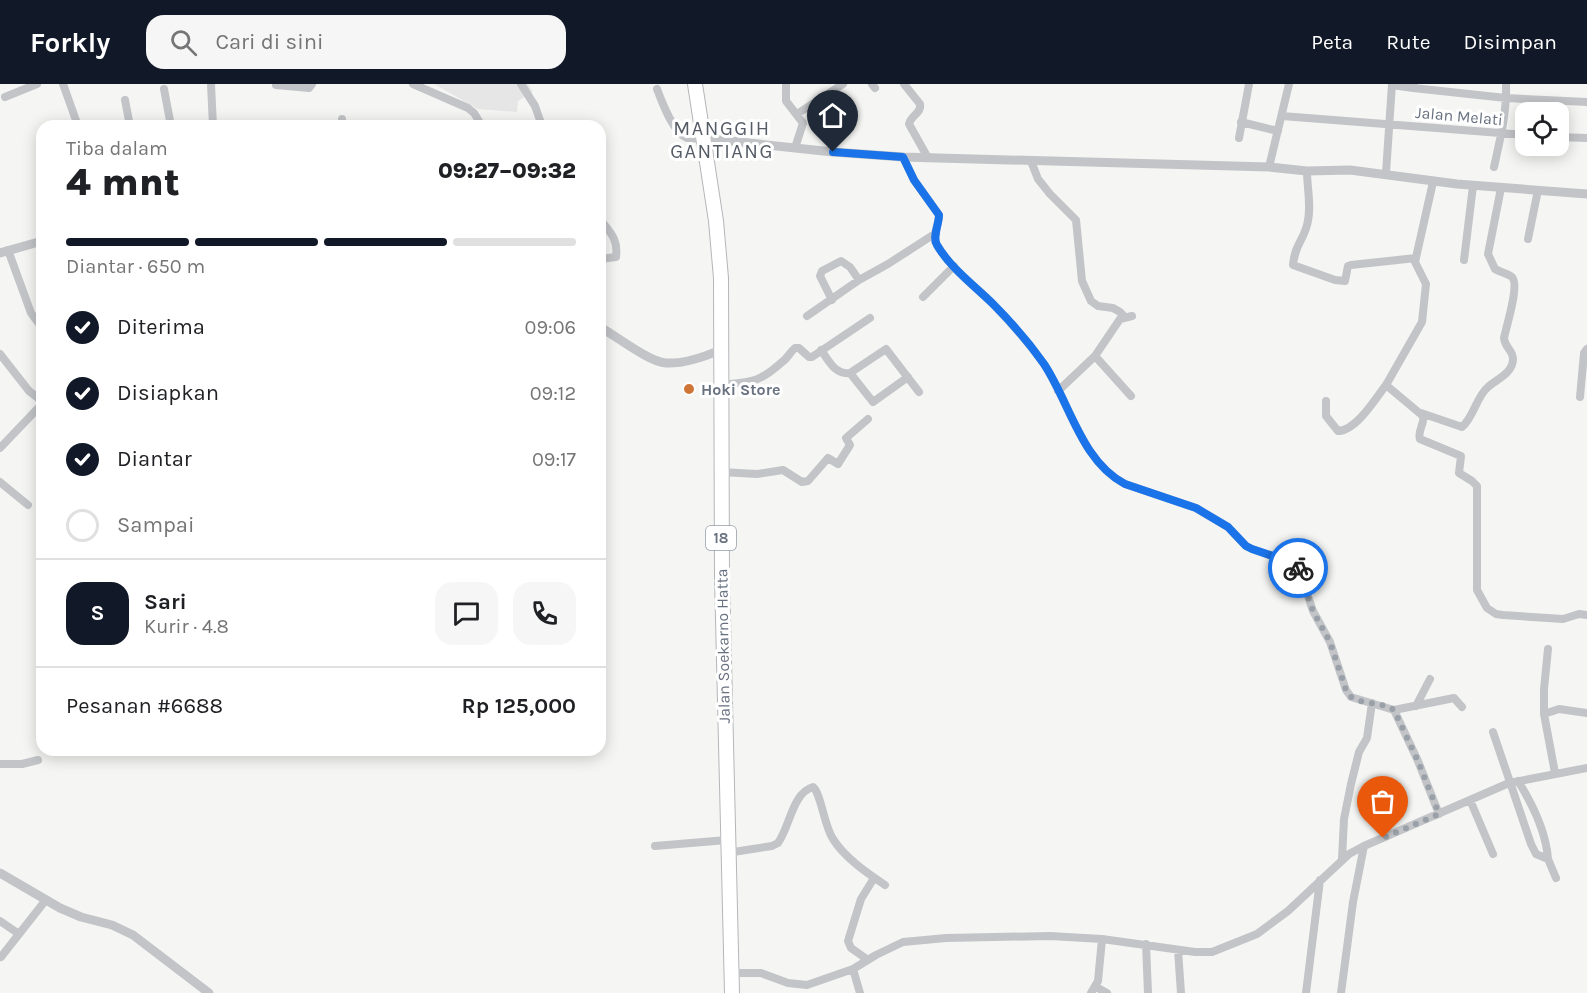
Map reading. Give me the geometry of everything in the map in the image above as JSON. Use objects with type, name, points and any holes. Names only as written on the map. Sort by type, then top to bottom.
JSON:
[{"type":"highway","name":"Jalan Soekarno Hatta","points":[[695,84],[716,221],[720,268],[727,847],[732,993]]},
{"type":"street","points":[[4,97],[37,84]]},
{"type":"street","points":[[63,84],[76,120]]},
{"type":"street","points":[[211,84],[213,120]]},
{"type":"street","points":[[276,85],[309,88],[312,84]]},
{"type":"street","points":[[413,84],[468,108],[478,120]]},
{"type":"street","points":[[521,84],[535,106],[540,120]]},
{"type":"street","points":[[786,84],[786,100],[803,123],[795,148]]},
{"type":"street","points":[[796,114],[843,84]]},
{"type":"street","points":[[904,84],[920,104],[919,111],[910,119],[909,124],[928,158]]},
{"type":"street","points":[[1239,138],[1249,84]]},
{"type":"street","points":[[1269,167],[1289,84]]},
{"type":"street","points":[[1494,167],[1501,133],[1506,84]]},
{"type":"street","points":[[1386,173],[1392,85],[1460,88],[1506,98],[1587,102]]},
{"type":"street","points":[[164,89],[170,120]]},
{"type":"street","points":[[657,89],[671,120],[686,137],[903,157],[1269,167],[1306,171],[1350,170],[1386,173],[1433,182],[1587,194]]},
{"type":"street","points":[[124,100],[129,120]]},
{"type":"street","name":"Jalan Melati","points":[[1282,116],[1515,134]]},
{"type":"street","points":[[1241,122],[1278,131]]},
{"type":"street","points":[[1569,137],[1587,138]]},
{"type":"street","points":[[903,157],[914,180],[939,215],[935,242],[954,266],[994,305],[1043,364],[1084,440],[1098,461],[1114,478],[1125,484],[1196,508],[1228,527],[1246,546],[1295,564],[1313,611],[1330,642],[1346,690],[1351,697],[1394,710],[1454,698],[1462,707]]},
{"type":"street","points":[[1031,161],[1038,179],[1076,220],[1082,281],[1091,301],[1098,306],[1113,308],[1128,316],[1120,319],[1095,356],[1058,391]]},
{"type":"street","points":[[1306,171],[1309,217],[1306,229],[1295,249],[1293,265],[1335,280],[1345,281],[1348,266],[1351,265],[1416,258]]},
{"type":"street","points":[[1326,401],[1326,416],[1338,431],[1344,431],[1359,419],[1386,385],[1422,322],[1426,284],[1416,265],[1416,258],[1433,182]]},
{"type":"street","points":[[1464,260],[1473,186]]},
{"type":"street","points":[[1386,385],[1421,413],[1462,428],[1486,389],[1498,381],[1511,367],[1513,356],[1504,344],[1504,338],[1515,291],[1515,281],[1512,276],[1495,269],[1488,254],[1501,188]]},
{"type":"street","points":[[1527,239],[1538,190]]},
{"type":"street","points":[[606,227],[615,238],[617,251],[616,258],[606,259]]},
{"type":"street","points":[[807,316],[859,280],[936,233]]},
{"type":"street","points":[[36,243],[4,252],[36,320]]},
{"type":"street","points":[[832,300],[820,276],[822,271],[840,261],[850,267],[859,280]]},
{"type":"street","points":[[923,297],[954,266]]},
{"type":"street","points":[[720,385],[752,382],[761,378],[786,359],[795,348],[799,348],[809,357],[870,318]]},
{"type":"street","points":[[606,331],[650,357],[665,363],[693,360],[720,350]]},
{"type":"street","points":[[821,350],[838,371],[844,374],[850,373],[886,349],[919,392]]},
{"type":"street","points":[[1580,397],[1584,353],[1587,350]]},
{"type":"street","points":[[0,354],[36,397]]},
{"type":"street","points":[[1095,356],[1131,396]]},
{"type":"street","points":[[850,373],[873,402],[908,377]]},
{"type":"street","points":[[0,448],[36,409]]},
{"type":"street","points":[[1421,413],[1424,419],[1419,432],[1420,439],[1461,456],[1459,473],[1477,486],[1477,590],[1481,600],[1491,611],[1503,615],[1563,619],[1579,614],[1587,615]]},
{"type":"street","points":[[721,471],[757,474],[783,470],[802,482],[808,481],[828,458],[837,463],[842,462],[850,445],[846,438],[868,419]]},
{"type":"street","points":[[2,487],[28,505]]},
{"type":"street","points":[[1548,649],[1544,714],[1556,773]]},
{"type":"street","points":[[1416,706],[1430,679]]},
{"type":"street","points":[[1342,860],[1344,819],[1359,752],[1367,738],[1372,703]]},
{"type":"street","points":[[1544,714],[1559,709],[1587,713]]},
{"type":"street","points":[[1394,710],[1439,814]]},
{"type":"street","points":[[1493,732],[1531,844],[1536,854],[1548,859]]},
{"type":"street","points":[[0,764],[22,764],[38,760]]},
{"type":"street","points":[[730,973],[761,973],[799,985],[807,985],[853,969],[903,942],[920,940],[1050,936],[1102,939],[1178,950],[1212,952],[1257,934],[1288,911],[1348,854],[1364,846],[1509,783],[1587,768]]},
{"type":"street","points":[[1518,781],[1533,805],[1546,842],[1548,859],[1556,878]]},
{"type":"street","points":[[655,846],[776,845],[781,840],[798,800],[805,791],[813,787],[819,794],[822,813],[832,838],[842,850],[885,885]]},
{"type":"street","points":[[1470,800],[1493,854]]},
{"type":"street","points":[[1341,993],[1353,902],[1364,846]]},
{"type":"street","points":[[0,873],[45,901],[81,917],[112,925],[133,935],[209,993]]},
{"type":"street","points":[[868,960],[851,948],[848,941],[861,899],[874,878]]},
{"type":"street","points":[[1306,993],[1320,879]]},
{"type":"street","points":[[1,957],[45,901]]},
{"type":"street","points":[[0,921],[19,934]]},
{"type":"street","points":[[1102,939],[1094,990],[1107,993]]},
{"type":"street","points":[[1146,944],[1148,993]]},
{"type":"street","points":[[1178,950],[1181,993]]},
{"type":"street","points":[[853,969],[860,993]]},
{"type":"shaded area","points":[[434,84],[528,84],[533,92],[518,101],[517,112],[478,109]]},
{"type":"way so far","points":[[1298,568],[1313,611],[1334,652],[1346,690],[1351,697],[1360,701],[1387,706],[1394,710],[1439,814],[1383,838]]},
{"type":"place","name":"Hoki Store","points":[[689,389]]},
{"type":"district","name":"MANGGIH GANTIANG","points":[[722,140]]},
{"type":"route","points":[[833,152],[903,157],[914,180],[939,215],[935,242],[938,248],[959,273],[994,305],[1043,364],[1084,440],[1098,461],[1114,478],[1125,484],[1196,508],[1228,527],[1246,546],[1288,561],[1298,568]]}]
